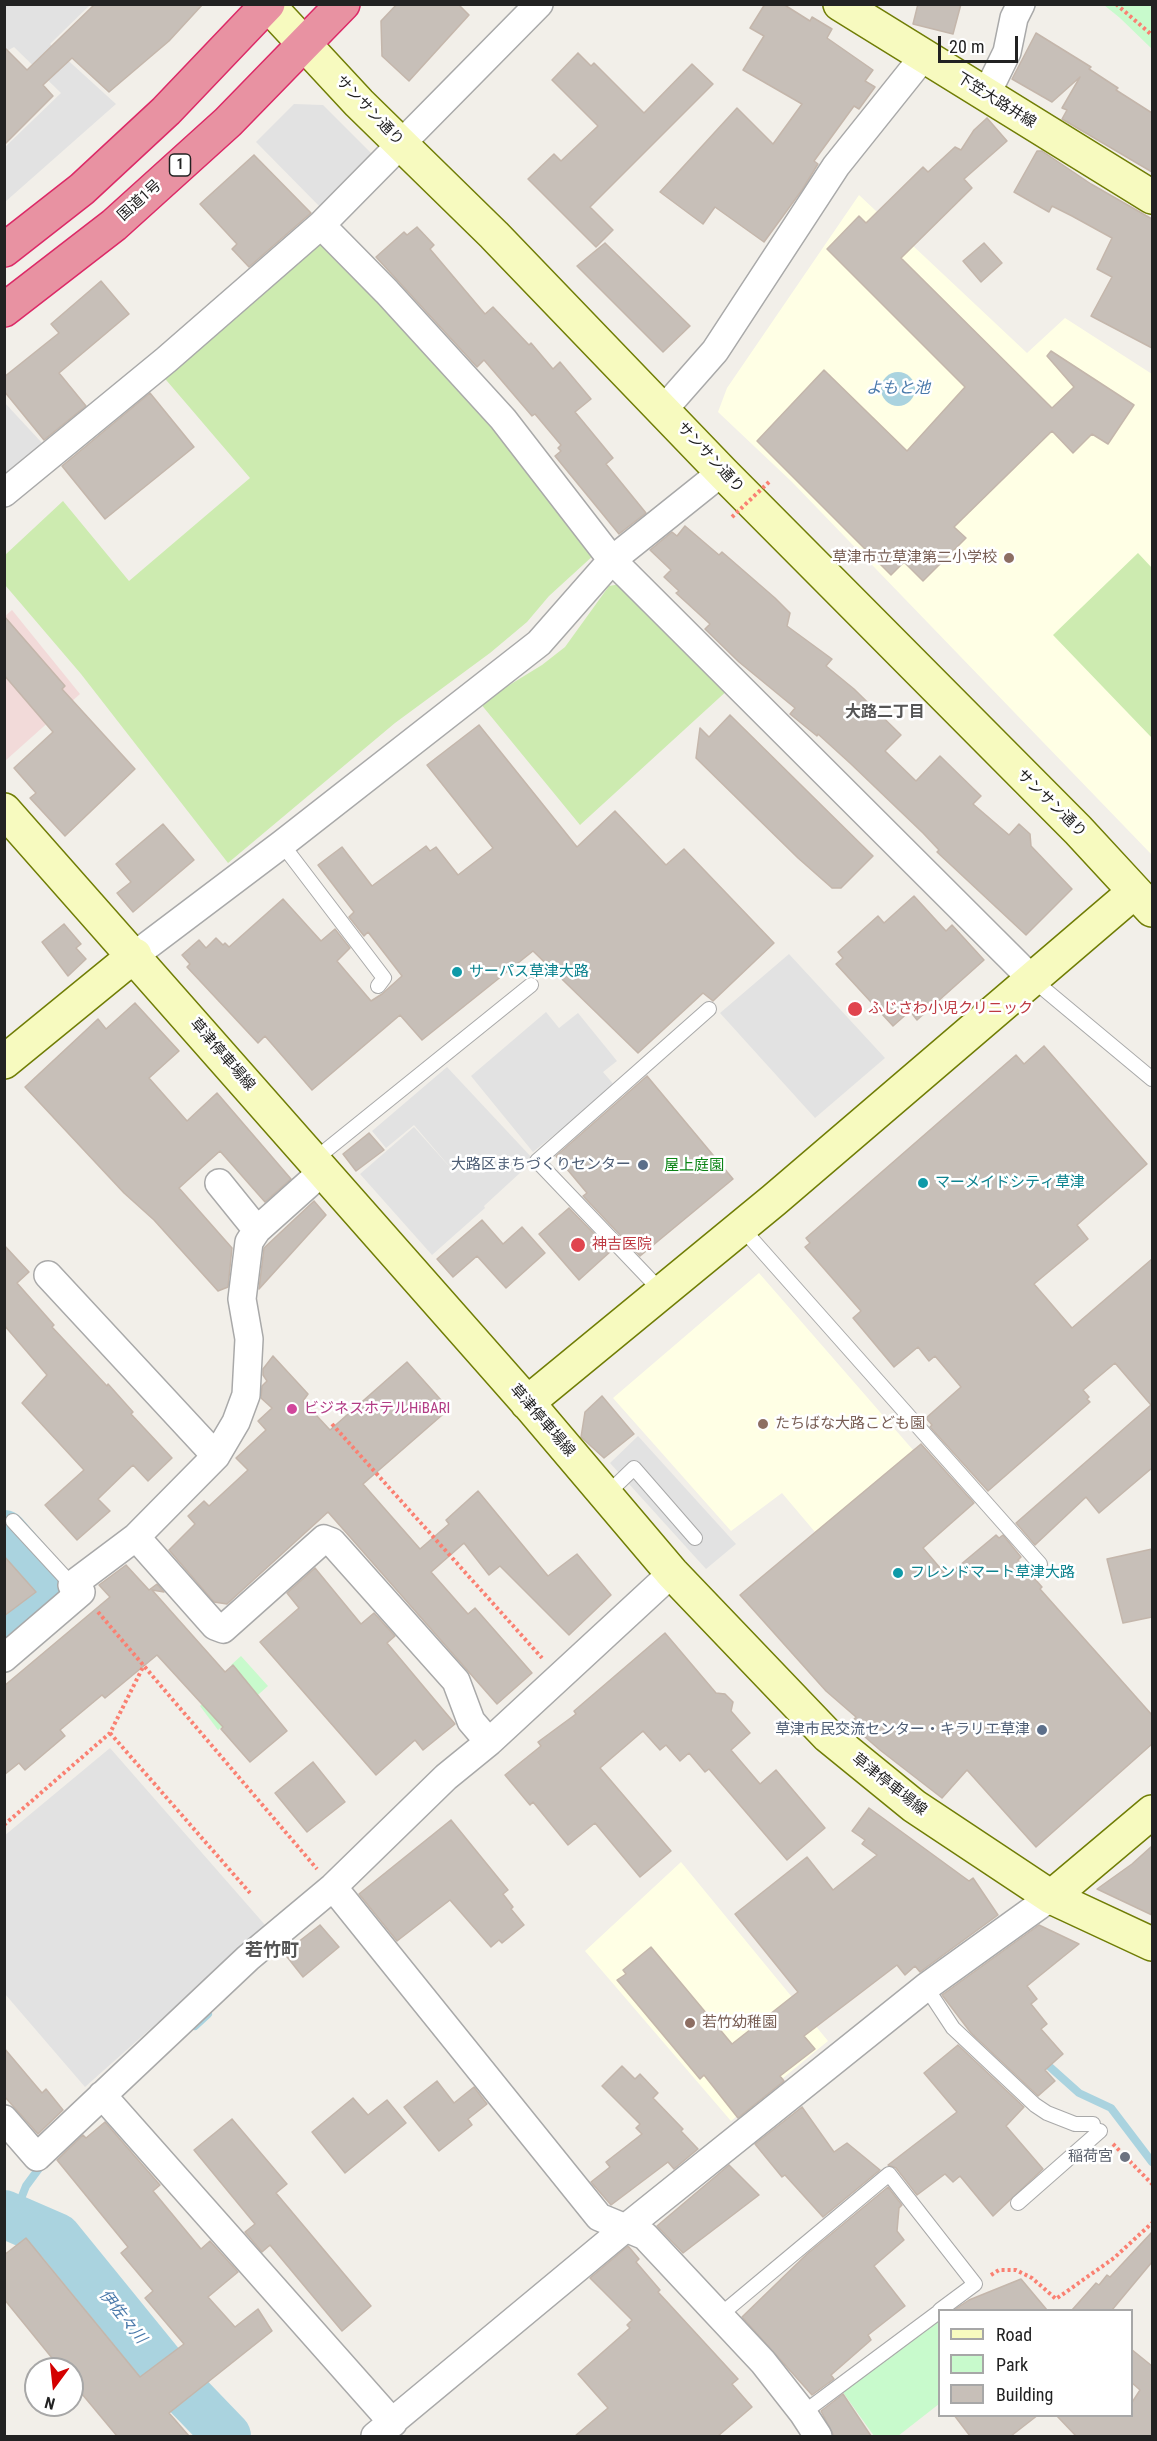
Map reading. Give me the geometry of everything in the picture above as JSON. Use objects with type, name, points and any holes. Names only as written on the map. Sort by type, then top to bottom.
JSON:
[{"type":"highway","name":"国道1号","points":[[4,310],[114,225],[228,122],[343,4]]},
{"type":"highway","points":[[4,250],[82,189],[166,111],[268,5]]},
{"type":"street","points":[[4,493],[166,360],[321,225],[539,4]]},
{"type":"street","name":"下笠大路井線","points":[[840,4],[1152,197]]},
{"type":"street","points":[[986,95],[1007,52],[1014,18],[1021,4]]},
{"type":"street","name":"サンサン通り","points":[[268,5],[722,472],[1078,830],[1143,901]]},
{"type":"street","points":[[664,410],[715,351],[837,166],[924,56]]},
{"type":"street","points":[[321,225],[387,292],[503,419],[612,560],[1032,979]]},
{"type":"street","points":[[4,1062],[135,955],[282,844],[539,643],[612,560],[722,472]]},
{"type":"street","name":"草津停車場線","points":[[4,810],[135,955],[527,1403],[672,1573],[828,1736],[914,1806],[1051,1897],[1152,1944]]},
{"type":"street","points":[[527,1403],[741,1227],[1032,979],[1143,901]]},
{"type":"street","points":[[4,1658],[76,1588],[136,1537],[216,1456],[237,1422],[246,1395],[249,1339],[242,1299],[249,1242],[257,1230],[318,1166]]},
{"type":"street","points":[[219,1183],[257,1230]]},
{"type":"street","points":[[48,1275],[216,1456]]},
{"type":"street","points":[[136,1537],[215,1626],[223,1629],[324,1539],[332,1542],[456,1681],[471,1721],[489,1742]]},
{"type":"street","points":[[4,2119],[37,2157],[248,1958],[333,1887],[446,1777],[489,1742],[672,1573]]},
{"type":"street","points":[[102,2095],[384,2430],[628,2226],[926,1987],[1051,1897],[1152,1812]]},
{"type":"street","points":[[333,1887],[599,2217],[628,2226],[645,2236],[763,2362],[818,2436]]},
{"type":"lane","points":[[282,844],[384,978],[378,986]]},
{"type":"lane","points":[[1032,979],[1152,1079]]},
{"type":"lane","points":[[318,1166],[531,985]]},
{"type":"lane","points":[[662,1292],[537,1161],[709,1009]]},
{"type":"lane","points":[[741,1227],[1040,1564]]},
{"type":"lane","points":[[606,1495],[634,1468],[694,1538]]},
{"type":"lane","points":[[13,1521],[76,1588]]},
{"type":"lane","points":[[926,1987],[953,2028],[1035,2105],[1047,2113],[1075,2124],[1096,2127]]},
{"type":"lane","points":[[1018,2203],[1096,2127]]},
{"type":"lane","points":[[720,2315],[889,2174],[975,2284],[943,2309]]},
{"type":"lane","points":[[803,2413],[938,2312]]},
{"type":"path","points":[[1116,4],[1152,35]]},
{"type":"path","points":[[732,517],[770,481]]},
{"type":"path","points":[[332,1424],[559,1677]]},
{"type":"path","points":[[76,1588],[333,1887]]},
{"type":"path","points":[[4,1825],[110,1733],[144,1665]]},
{"type":"path","points":[[110,1733],[250,1893]]},
{"type":"path","points":[[1096,2127],[1152,2184]]},
{"type":"path","points":[[975,2284],[999,2270],[1016,2270],[1032,2278],[1056,2299],[1114,2258],[1152,2223]]},
{"type":"shaded area","points":[[5,5],[90,5],[50,44],[116,104],[5,202],[4,148],[61,93],[14,47],[5,52]]},
{"type":"shaded area","points":[[294,104],[323,105],[377,159],[324,211],[256,142]]},
{"type":"shaded area","name":"草津市立草津第二小学校","points":[[859,195],[1027,353],[1065,318],[1152,374],[1152,855],[792,482],[718,412],[727,388]]},
{"type":"shaded area","points":[[4,402],[43,444],[4,476]]},
{"type":"shaded area","points":[[12,610],[80,694],[5,761],[4,617]]},
{"type":"shaded area","points":[[789,954],[885,1058],[815,1118],[720,1013]]},
{"type":"shaded area","points":[[546,1012],[559,1028],[578,1013],[617,1061],[603,1072],[615,1086],[533,1152],[471,1076]]},
{"type":"shaded area","points":[[447,1067],[534,1160],[432,1255],[360,1174],[414,1127],[455,1173],[414,1125],[386,1148],[372,1131]]},
{"type":"shaded area","name":"たちばな大路こども園","points":[[759,1273],[913,1450],[815,1532],[782,1493],[731,1531],[613,1398]]},
{"type":"shaded area","points":[[638,1436],[736,1544],[706,1569],[610,1463]]},
{"type":"shaded area","points":[[110,1748],[266,1926],[85,2087],[5,1994],[4,1836]]},
{"type":"shaded area","points":[[681,1862],[828,2041],[731,2121],[585,1951]]},
{"type":"green space","points":[[1104,5],[1152,5],[1152,49],[1120,18]]},
{"type":"green space","points":[[322,239],[478,409],[595,554],[549,596],[527,622],[490,653],[395,723],[228,863],[81,674],[5,585],[5,555],[63,501],[129,581],[250,478],[161,374]]},
{"type":"green space","points":[[1138,553],[1152,568],[1152,738],[1053,635]]},
{"type":"green space","points":[[626,583],[730,688],[580,825],[480,703],[542,665],[565,647],[609,586]]},
{"type":"green space","points":[[241,1656],[268,1686],[218,1730],[200,1706],[238,1673],[231,1665]]},
{"type":"green space","points":[[938,2320],[938,2405],[898,2436],[874,2436],[842,2391]]},
{"type":"water","name":"よもと池","points":[[898,372],[910,377],[915,389],[910,401],[898,406],[886,401],[881,389],[886,377]]},
{"type":"building","points":[[95,4],[203,4],[169,41],[109,92],[72,58],[43,85],[53,96],[4,145],[4,47],[27,70]]},
{"type":"building","points":[[397,4],[458,4],[469,15],[409,81],[382,56],[381,21]]},
{"type":"building","points":[[765,4],[783,4],[810,21],[812,17],[832,29],[827,38],[873,70],[865,81],[875,87],[859,109],[854,106],[814,161],[818,164],[802,190],[764,242],[715,207],[703,224],[660,192],[737,108],[773,144],[802,104],[743,70],[764,36],[750,28]]},
{"type":"building","points":[[918,4],[961,4],[953,34],[913,24]]},
{"type":"building","points":[[1036,33],[1091,67],[1089,69],[1118,88],[1116,90],[1152,113],[1152,172],[1062,119],[1067,110],[1062,108],[1080,77],[1052,102],[1012,79]]},
{"type":"building","points":[[578,53],[591,66],[594,63],[644,113],[692,64],[713,84],[590,207],[613,230],[596,247],[528,179],[554,154],[561,161],[598,126],[552,80]]},
{"type":"building","points":[[987,118],[1007,141],[964,179],[972,188],[901,258],[1052,408],[1074,387],[1047,356],[1051,351],[1134,405],[1108,444],[1092,434],[1073,453],[1052,431],[954,527],[966,538],[923,581],[904,562],[891,575],[757,441],[824,370],[907,451],[965,387],[827,249],[859,216],[866,223],[923,167],[928,172],[955,147],[961,150],[974,130]]},
{"type":"building","points":[[1037,151],[1042,151],[1091,184],[1152,219],[1152,348],[1091,316],[1112,277],[1097,269],[1112,238],[1052,206],[1049,212],[1014,192]]},
{"type":"building","points":[[254,155],[311,213],[249,267],[232,249],[237,244],[200,204]]},
{"type":"building","points":[[417,227],[434,245],[430,249],[485,314],[493,307],[529,345],[531,343],[553,369],[560,362],[591,399],[575,412],[613,458],[606,464],[646,513],[619,534],[555,456],[561,451],[558,448],[561,445],[535,414],[532,416],[484,360],[477,367],[376,257],[404,232],[407,235]]},
{"type":"building","points":[[605,243],[690,326],[663,352],[577,266]]},
{"type":"building","points":[[984,243],[1002,263],[981,282],[963,261]]},
{"type":"building","points":[[101,281],[129,314],[59,373],[86,406],[44,440],[4,391],[4,377],[59,333],[51,324]]},
{"type":"building","points":[[150,393],[194,447],[105,519],[62,466]]},
{"type":"building","points":[[685,526],[719,555],[722,552],[775,598],[790,613],[787,626],[832,659],[826,666],[854,689],[901,735],[885,751],[916,781],[940,756],[981,796],[973,804],[1009,835],[1019,824],[1030,834],[1031,846],[1072,889],[1026,935],[937,852],[939,850],[923,833],[851,764],[818,734],[817,736],[790,714],[795,708],[739,662],[705,629],[710,624],[676,593],[679,591],[664,577],[671,570],[650,550],[672,532],[677,536]]},
{"type":"building","points":[[4,616],[65,686],[62,689],[135,769],[65,836],[30,798],[36,793],[14,768],[53,732],[4,675]]},
{"type":"building","points":[[730,715],[873,856],[841,888],[832,888],[798,858],[696,758],[700,728],[709,737]]},
{"type":"building","points":[[479,725],[577,847],[615,811],[666,865],[684,849],[774,943],[713,1001],[703,993],[638,1053],[533,951],[422,1040],[400,1015],[312,1090],[265,1036],[258,1043],[187,967],[190,964],[182,955],[199,940],[206,948],[216,938],[229,947],[283,899],[321,941],[335,929],[350,948],[337,961],[371,1001],[382,994],[402,976],[368,932],[364,936],[349,917],[354,912],[318,865],[342,847],[372,886],[426,846],[430,851],[436,847],[458,875],[493,848],[427,765]]},
{"type":"building","points":[[163,824],[194,860],[133,912],[117,893],[131,882],[116,864]]},
{"type":"building","points":[[914,896],[946,931],[952,925],[984,960],[917,1020],[910,1011],[893,1026],[836,964],[843,958],[838,952],[878,916],[884,923]]},
{"type":"building","points":[[64,924],[81,944],[76,948],[86,959],[68,976],[42,942]]},
{"type":"building","points":[[135,1003],[179,1051],[149,1078],[187,1121],[217,1093],[291,1179],[265,1202],[220,1151],[179,1188],[232,1248],[228,1287],[218,1291],[154,1220],[124,1193],[25,1087],[98,1019],[106,1029]]},
{"type":"building","points":[[1044,1046],[1147,1164],[1077,1225],[1088,1239],[1034,1284],[1072,1328],[1152,1259],[1152,1468],[1099,1513],[1086,1497],[1035,1545],[1016,1523],[1151,1405],[1115,1363],[1083,1390],[1090,1402],[988,1491],[930,1427],[932,1425],[926,1418],[961,1387],[935,1356],[929,1361],[918,1347],[894,1367],[853,1318],[861,1311],[805,1247],[810,1243],[806,1238],[1016,1055],[1024,1064]]},
{"type":"building","name":"大路区まちづくりセンター","points":[[647,1076],[733,1179],[640,1256],[583,1196],[587,1193],[556,1156]]},
{"type":"building","points":[[369,1133],[384,1150],[356,1171],[343,1154]]},
{"type":"building","points":[[314,1201],[326,1215],[259,1289],[264,1248]]},
{"type":"building","points":[[569,1208],[611,1251],[579,1280],[539,1234]]},
{"type":"building","points":[[482,1220],[503,1244],[522,1227],[545,1253],[506,1288],[477,1256],[453,1277],[437,1259]]},
{"type":"building","points":[[4,1245],[29,1272],[17,1283],[54,1325],[52,1327],[107,1386],[108,1384],[133,1412],[131,1414],[172,1458],[148,1481],[133,1465],[98,1499],[110,1511],[77,1540],[45,1505],[84,1470],[22,1403],[47,1375],[4,1325]]},
{"type":"building","points":[[273,1356],[308,1394],[303,1401],[330,1430],[407,1362],[449,1409],[363,1484],[420,1549],[449,1524],[446,1520],[478,1491],[548,1576],[577,1554],[611,1595],[569,1635],[500,1566],[489,1575],[464,1543],[431,1572],[468,1614],[475,1608],[532,1673],[497,1704],[328,1512],[227,1604],[214,1602],[169,1550],[195,1524],[188,1516],[204,1501],[209,1506],[248,1470],[236,1458],[266,1430],[258,1421],[272,1408],[261,1398],[262,1386],[267,1381],[263,1375],[263,1369]]},
{"type":"building","points":[[602,1396],[634,1434],[604,1458],[581,1437],[585,1412]]},
{"type":"building","points":[[921,1444],[974,1503],[923,1548],[947,1576],[996,1535],[999,1538],[1003,1535],[1021,1557],[1018,1560],[1042,1587],[1040,1589],[1152,1715],[1152,1744],[1036,1847],[967,1770],[942,1798],[880,1750],[850,1724],[856,1717],[826,1691],[740,1595]]},
{"type":"building","points":[[1152,1549],[1152,1617],[1123,1623],[1107,1559]]},
{"type":"building","points":[[4,1556],[36,1592],[4,1616]]},
{"type":"building","points":[[126,1565],[149,1590],[157,1584],[164,1592],[152,1590],[225,1672],[233,1665],[287,1731],[250,1762],[221,1729],[223,1727],[157,1655],[105,1698],[102,1695],[60,1730],[65,1736],[25,1770],[19,1763],[4,1775],[4,1686],[110,1597],[99,1585]]},
{"type":"building","points":[[315,1568],[361,1624],[374,1613],[395,1636],[387,1643],[455,1724],[423,1750],[415,1740],[376,1775],[260,1642],[299,1608],[287,1593]]},
{"type":"building","points":[[665,1633],[716,1693],[725,1694],[733,1702],[731,1711],[750,1733],[731,1750],[760,1784],[776,1770],[825,1828],[787,1860],[709,1769],[705,1772],[689,1753],[680,1761],[666,1745],[660,1750],[643,1731],[600,1768],[671,1851],[640,1877],[595,1823],[568,1845],[533,1802],[530,1805],[505,1775],[541,1746],[538,1742],[576,1714],[574,1711]]},
{"type":"building","points":[[313,1762],[345,1802],[307,1832],[275,1793]]},
{"type":"building","points":[[869,1808],[969,1881],[973,1878],[998,1915],[920,1972],[915,1966],[905,1975],[897,1965],[804,2036],[815,2049],[780,2076],[784,2081],[738,2118],[704,2075],[700,2079],[617,1980],[626,1974],[623,1970],[651,1947],[732,2044],[798,1992],[735,1914],[807,1857],[833,1890],[877,1855],[862,1844],[865,1840],[852,1831]]},
{"type":"building","points":[[451,1820],[508,1890],[503,1894],[524,1925],[502,1943],[499,1940],[491,1947],[450,1900],[397,1941],[359,1894]]},
{"type":"building","points":[[1152,1846],[1152,1915],[1097,1889],[1132,1864]]},
{"type":"building","points":[[320,1925],[339,1947],[303,1977],[284,1953]]},
{"type":"building","points":[[1039,1925],[1079,1944],[1027,1986],[1037,1999],[1031,2004],[1047,2024],[1041,2029],[1063,2054],[1045,2070],[1055,2081],[1038,2096],[971,2033],[942,1995]]},
{"type":"building","points":[[958,2045],[1024,2107],[1006,2126],[1043,2169],[993,2216],[960,2176],[953,2182],[945,2174],[917,2195],[896,2168],[888,2165],[957,2112],[924,2073]]},
{"type":"building","points":[[4,2048],[42,2093],[46,2089],[63,2110],[38,2134],[4,2096]]},
{"type":"building","points":[[622,2066],[635,2079],[640,2074],[658,2093],[653,2098],[683,2129],[681,2131],[698,2149],[674,2169],[668,2162],[611,2205],[591,2182],[610,2167],[606,2162],[642,2134],[636,2128],[640,2124],[602,2086]]},
{"type":"building","points":[[437,2081],[454,2103],[474,2087],[487,2104],[468,2119],[472,2125],[439,2151],[404,2107]]},
{"type":"building","points":[[353,2098],[368,2115],[387,2100],[406,2123],[345,2173],[312,2132]]},
{"type":"building","points":[[802,2107],[834,2152],[847,2143],[880,2170],[823,2217],[785,2175],[782,2177],[755,2144]]},
{"type":"building","points":[[232,2119],[287,2184],[276,2193],[371,2306],[342,2331],[270,2245],[262,2252],[245,2232],[255,2224],[194,2150]]},
{"type":"building","points":[[105,2122],[160,2185],[153,2191],[201,2249],[210,2241],[238,2272],[208,2297],[235,2327],[258,2309],[272,2331],[169,2413],[189,2436],[117,2436],[84,2396],[84,2357],[51,2357],[4,2299],[4,2255],[26,2238],[140,2377],[184,2344],[145,2298],[153,2291],[121,2253],[128,2247],[57,2160],[83,2135],[86,2138]]},
{"type":"building","points":[[729,2165],[759,2195],[683,2253],[657,2226]]},
{"type":"building","points":[[888,2187],[902,2205],[899,2208],[897,2231],[904,2240],[874,2266],[905,2306],[868,2335],[871,2340],[831,2375],[834,2379],[812,2395],[742,2317],[807,2254]]},
{"type":"building","points":[[1152,2232],[1152,2262],[1113,2309],[1073,2309],[1096,2283],[1099,2285],[1107,2275],[1110,2277]]},
{"type":"building","points":[[628,2246],[639,2259],[636,2262],[660,2290],[658,2292],[738,2379],[732,2384],[752,2407],[718,2436],[575,2436],[608,2408],[578,2374],[630,2328],[627,2325],[632,2320],[590,2278]]},
{"type":"building","points":[[1021,2279],[1046,2309],[956,2309],[969,2300]]},
{"type":"building","points":[[1133,2351],[1152,2366],[1152,2436],[1076,2436],[1058,2417],[1133,2417],[1133,2401],[1140,2390],[1133,2384]]},
{"type":"building","points":[[843,2394],[871,2436],[834,2436],[821,2411]]},
{"type":"building","points":[[956,2417],[1035,2417],[1011,2436],[970,2436]]},
{"type":"waterway","name":"伊佐々川","points":[[4,1534],[59,1597],[12,1636]]},
{"type":"waterway","points":[[195,2026],[208,2014]]},
{"type":"waterway","points":[[1041,2059],[1079,2093],[1111,2108],[1152,2162]]},
{"type":"waterway","points":[[13,2219],[26,2186],[43,2163]]},
{"type":"waterway","name":"伊佐々川","points":[[4,2214],[57,2237],[175,2382],[227,2436]]},
{"type":"place","name":"草津市立草津第二小学校","points":[[1009,558]]},
{"type":"place","name":"サーパス草津大路","points":[[457,972]]},
{"type":"place","name":"ふじさわ小児クリニック","points":[[855,1009]]},
{"type":"place","name":"大路区まちづくりセンター","points":[[643,1165]]},
{"type":"place","name":"マーメイドシティ草津","points":[[923,1183]]},
{"type":"place","name":"神吉医院","points":[[578,1245]]},
{"type":"place","name":"ビジネスホテルHiBARI","points":[[292,1409]]},
{"type":"place","name":"たちばな大路こども園","points":[[763,1424]]},
{"type":"place","name":"フレンドマート草津大路","points":[[898,1573]]},
{"type":"place","name":"草津市民交流センター・キラリエ草津","points":[[1042,1730]]},
{"type":"place","name":"若竹幼稚園","points":[[690,2023]]},
{"type":"place","name":"稲荷宮","points":[[1125,2157]]},
{"type":"district","name":"大路二丁目","points":[[885,713]]},
{"type":"district","name":"若竹町","points":[[272,1951]]},
{"type":"park label","name":"屋上庭園","points":[[694,1166]]}]
